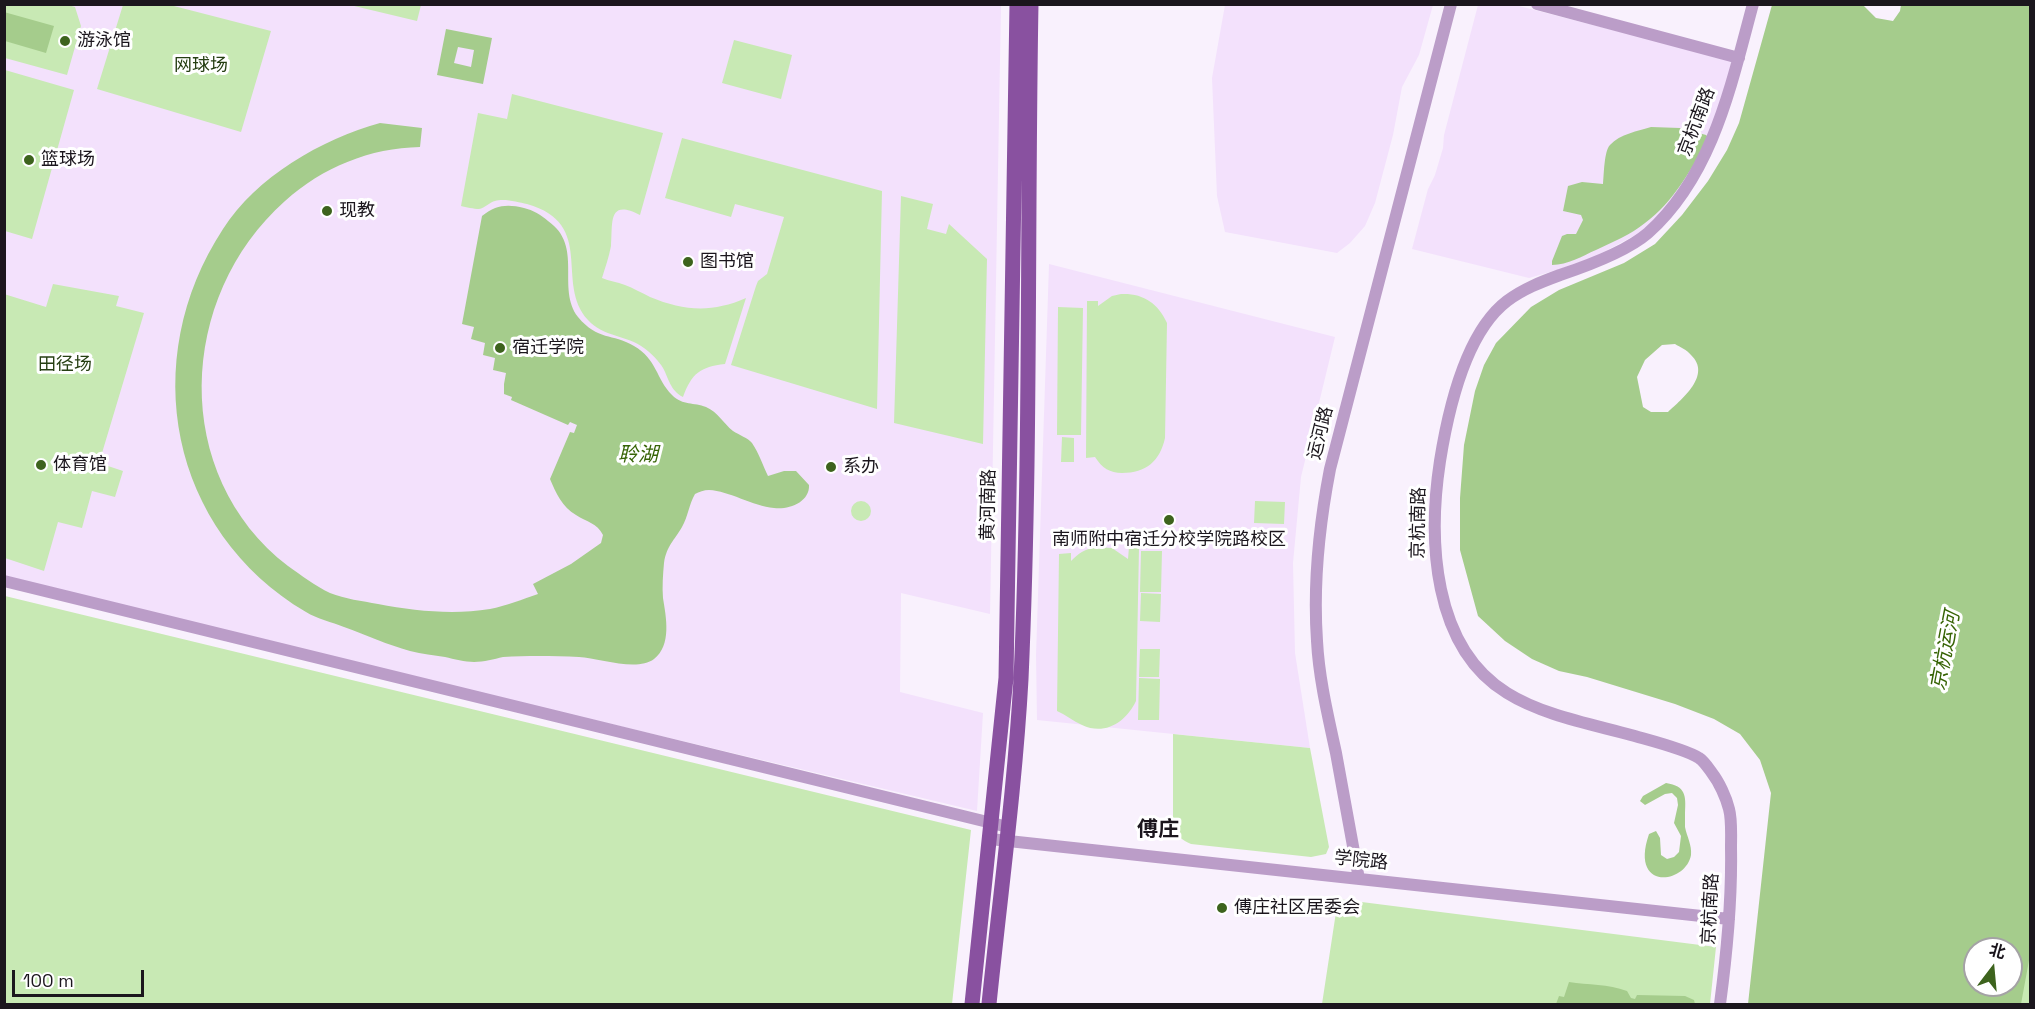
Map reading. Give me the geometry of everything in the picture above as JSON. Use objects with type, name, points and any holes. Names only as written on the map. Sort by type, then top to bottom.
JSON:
[{"type":"main road","name":"黄河南路","points":[[972,1005],[1006,678],[1017,4]]},
{"type":"main road","name":"黄河南路","points":[[989,1005],[1008,834],[1020,680],[1026,476],[1031,4]]},
{"type":"street","name":"运河路","points":[[1359,879],[1323,690],[1318,652],[1316,596],[1318,546],[1330,469],[1451,4]]},
{"type":"street","points":[[1537,4],[1739,58]]},
{"type":"street","name":"京杭南路","points":[[1720,1005],[1728,947],[1731,870],[1730,810],[1714,775],[1699,758],[1542,709],[1507,693],[1477,669],[1455,634],[1441,597],[1436,562],[1437,486],[1441,458],[1462,369],[1470,349],[1494,314],[1505,303],[1530,287],[1597,262],[1645,236],[1664,218],[1694,177],[1713,140],[1739,58],[1753,4]]},
{"type":"street","points":[[4,581],[992,823],[1008,834]]},
{"type":"street","name":"学院路","points":[[990,839],[1008,834],[1359,879],[1729,919]]},
{"type":"shaded area","name":"宿迁学院","points":[[5,5],[1001,5],[990,614],[901,593],[900,692],[983,713],[977,811],[371,667],[5,576]]},
{"type":"shaded area","points":[[1225,5],[1433,5],[1419,55],[1402,87],[1393,135],[1375,203],[1365,226],[1350,243],[1337,253],[1225,232],[1217,196],[1212,78]]},
{"type":"shaded area","points":[[1478,5],[1515,5],[1734,61],[1711,137],[1672,200],[1643,231],[1596,256],[1529,278],[1412,249],[1428,189],[1443,148],[1444,135]]},
{"type":"shaded area","name":"南师附中宿迁分校学院路校区","points":[[1049,264],[1335,337],[1301,477],[1293,563],[1295,653],[1310,748],[1037,720],[1036,655]]},
{"type":"green space","points":[[65,4],[75,7],[81,26],[67,75],[5,58],[4,5]]},
{"type":"green space","name":"网球场","points":[[123,5],[170,5],[271,31],[241,132],[97,89]]},
{"type":"green space","points":[[350,5],[421,5],[417,21]]},
{"type":"green space","points":[[734,40],[792,55],[781,99],[722,83]]},
{"type":"green space","name":"篮球场","points":[[5,70],[74,90],[32,239],[5,231]]},
{"type":"green space","points":[[512,94],[663,133],[640,215],[622,210],[614,216],[611,246],[602,278],[625,285],[662,302],[686,307],[710,308],[746,298],[725,364],[703,369],[690,382],[683,397],[673,388],[661,365],[647,350],[601,330],[588,320],[578,305],[574,289],[568,240],[561,225],[548,213],[527,204],[507,200],[499,200],[479,209],[461,206],[478,113],[507,119]]},
{"type":"green space","points":[[682,138],[882,191],[877,409],[731,365],[756,286],[758,281],[767,274],[784,217],[735,204],[731,217],[665,198]]},
{"type":"green space","points":[[901,196],[933,204],[927,229],[946,234],[949,224],[987,259],[983,444],[894,423]]},
{"type":"green space","name":"田径场","points":[[53,284],[119,296],[116,306],[144,313],[99,463],[123,471],[115,497],[92,491],[82,528],[58,522],[44,571],[5,558],[4,294],[46,307]]},
{"type":"green space","points":[[1121,294],[1143,297],[1159,310],[1167,323],[1163,446],[1156,459],[1145,468],[1122,473],[1107,469],[1095,457],[1086,458],[1087,301],[1098,301],[1098,306],[1112,296]]},
{"type":"green space","points":[[1058,307],[1083,308],[1081,435],[1057,435]]},
{"type":"green space","points":[[1062,437],[1074,438],[1074,462],[1061,462]]},
{"type":"green space","points":[[861,501],[868,504],[871,511],[868,518],[861,521],[854,518],[851,511],[854,504]]},
{"type":"green space","points":[[1255,501],[1285,502],[1284,524],[1254,523]]},
{"type":"green space","points":[[1096,547],[1112,548],[1128,559],[1129,547],[1139,548],[1136,701],[1121,721],[1099,729],[1082,725],[1057,711],[1059,554],[1071,553],[1071,561],[1082,552]]},
{"type":"green space","points":[[1141,551],[1162,551],[1161,592],[1140,592]]},
{"type":"green space","points":[[1141,593],[1161,594],[1160,622],[1140,621]]},
{"type":"green space","points":[[5,596],[971,830],[952,1004],[5,1004]]},
{"type":"green space","points":[[1140,649],[1160,649],[1159,677],[1139,677]]},
{"type":"green space","points":[[1139,678],[1160,679],[1159,720],[1138,720]]},
{"type":"green space","points":[[1173,734],[1310,748],[1329,847],[1326,854],[1311,857],[1191,844],[1182,839],[1173,828]]},
{"type":"green space","points":[[1338,899],[1716,947],[1710,1004],[1322,1004]]},
{"type":"green space","points":[[2030,940],[2030,1004],[2019,1004],[2020,997],[2023,997],[2023,981]]},
{"type":"water","name":"京杭运河","points":[[1772,5],[1863,5],[1876,18],[1893,21],[1901,5],[2030,5],[2030,955],[2023,993],[2023,937],[1963,937],[1963,997],[2022,997],[2021,1004],[1748,1004],[1771,793],[1760,760],[1740,734],[1714,719],[1675,704],[1587,677],[1559,671],[1532,659],[1505,641],[1478,616],[1460,550],[1460,498],[1464,445],[1475,391],[1484,365],[1496,343],[1531,307],[1559,290],[1624,263],[1655,244],[1682,215],[1708,181],[1727,150],[1739,123]],"holes":[[[1675,344],[1688,352],[1697,363],[1698,371],[1697,378],[1687,394],[1668,412],[1651,412],[1643,407],[1637,377],[1645,360],[1662,345]]]},
{"type":"water","points":[[4,12],[54,26],[46,53],[5,41]]},
{"type":"water","points":[[446,29],[492,38],[483,84],[437,75]],"holes":[[[458,47],[474,50],[471,67],[454,63]]]},
{"type":"water","name":"聆湖","points":[[380,123],[422,128],[420,147],[401,148],[365,156],[315,178],[285,201],[249,241],[223,286],[207,335],[202,385],[207,436],[223,484],[250,528],[288,566],[330,593],[392,606],[462,612],[490,609],[508,604],[538,594],[533,584],[571,564],[601,543],[603,535],[601,531],[563,504],[550,479],[570,432],[574,433],[577,425],[570,422],[568,425],[511,400],[512,397],[504,394],[506,373],[493,370],[495,358],[483,355],[485,343],[471,339],[474,327],[462,324],[482,216],[502,206],[531,210],[559,231],[565,242],[572,306],[585,325],[642,351],[672,395],[684,402],[710,409],[733,431],[750,441],[768,476],[784,471],[796,471],[809,485],[806,496],[798,504],[786,508],[766,507],[717,491],[705,490],[695,494],[684,523],[665,557],[663,594],[666,639],[660,653],[647,663],[628,664],[579,657],[548,656],[503,657],[481,662],[467,662],[410,651],[320,619],[306,612],[260,578],[223,536],[197,490],[181,439],[175,386],[180,333],[196,280],[223,229],[253,193],[292,162],[336,139]]},
{"type":"water","points":[[1651,127],[1680,128],[1706,135],[1709,138],[1689,173],[1655,215],[1621,238],[1564,264],[1552,265],[1562,236],[1576,234],[1583,220],[1581,215],[1563,211],[1568,186],[1582,182],[1603,184],[1605,158],[1610,145],[1624,136]]},
{"type":"water","points":[[1666,783],[1673,784],[1683,793],[1685,827],[1691,855],[1687,865],[1680,872],[1661,877],[1652,874],[1646,866],[1645,853],[1649,834],[1656,831],[1660,838],[1661,855],[1667,859],[1679,852],[1681,836],[1674,823],[1678,805],[1677,798],[1672,793],[1665,794],[1645,805],[1640,801],[1643,796]]},
{"type":"water","points":[[1569,982],[1620,989],[1627,991],[1631,998],[1635,999],[1637,995],[1685,996],[1694,1000],[1695,1004],[1556,1004],[1559,996],[1564,997]]},
{"type":"place","name":"游泳馆","points":[[65,41]]},
{"type":"place","name":"篮球场","points":[[29,160]]},
{"type":"place","name":"现教","points":[[327,211]]},
{"type":"place","name":"图书馆","points":[[688,262]]},
{"type":"place","name":"宿迁学院","points":[[500,348]]},
{"type":"place","name":"体育馆","points":[[41,465]]},
{"type":"place","name":"系办","points":[[831,467]]},
{"type":"place","name":"南师附中宿迁分校学院路校区","points":[[1169,520]]},
{"type":"place","name":"傅庄社区居委会","points":[[1222,908]]},
{"type":"district","name":"傅庄","points":[[1158,830]]}]
